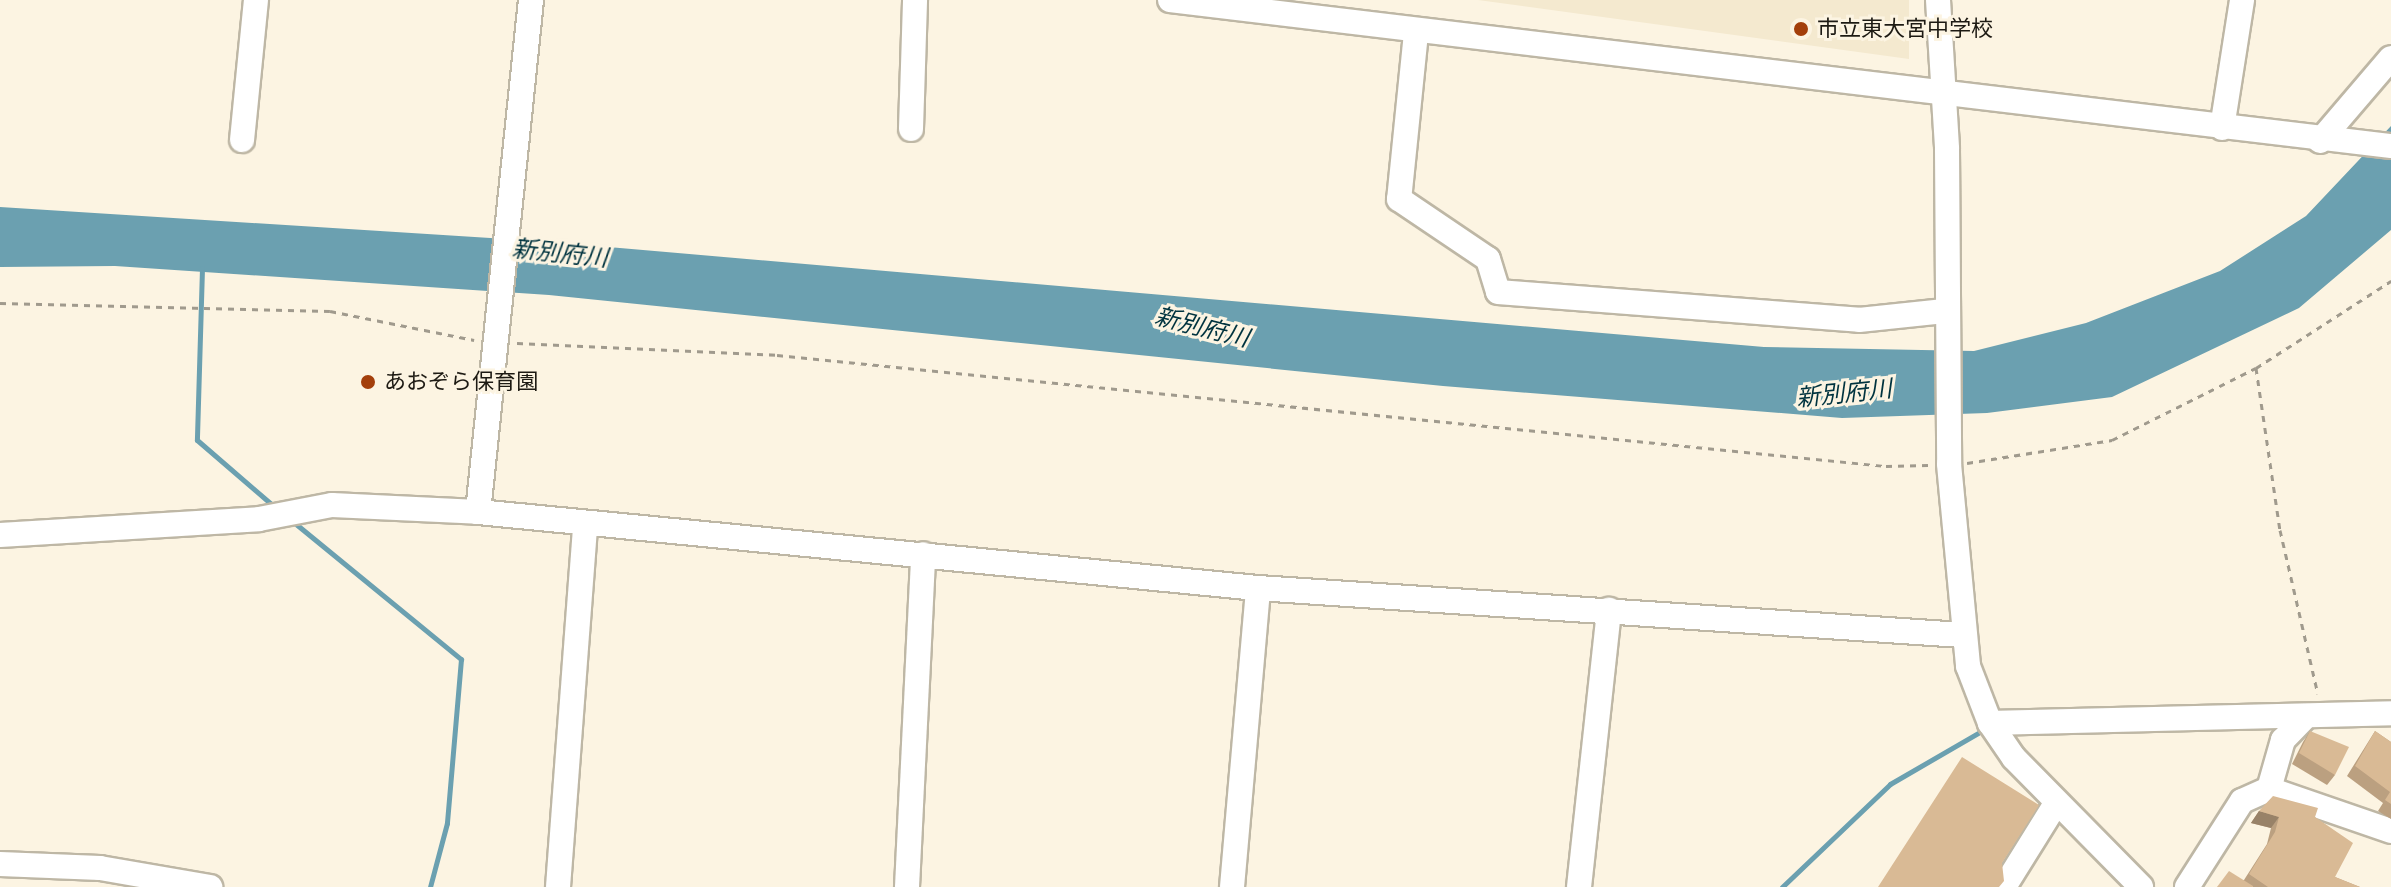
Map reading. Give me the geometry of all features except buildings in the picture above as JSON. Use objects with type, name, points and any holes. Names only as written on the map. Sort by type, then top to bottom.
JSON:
[{"type":"street","points":[[242,140],[256,0]]},
{"type":"street","points":[[478,512],[505,199],[531,0]]},
{"type":"street","points":[[911,129],[915,0]]},
{"type":"street","points":[[1170,0],[1416,33],[2391,146]]},
{"type":"street","points":[[1938,0],[1939,95],[1947,149],[1945,316],[1949,464],[1962,635],[1990,723],[2055,805],[2141,887]]},
{"type":"street","points":[[2222,128],[2242,0]]},
{"type":"street","points":[[1416,33],[1399,199],[1488,259],[1498,292],[1859,320],[1945,316]]},
{"type":"street","points":[[2330,141],[2391,58]]},
{"type":"street","points":[[0,535],[259,519],[332,505],[478,512],[585,526],[923,554],[1258,588],[1962,635]]},
{"type":"street","points":[[558,887],[585,526]]},
{"type":"street","points":[[907,887],[923,554]]},
{"type":"street","points":[[1232,887],[1258,588]]},
{"type":"street","points":[[1579,887],[1609,610]]},
{"type":"street","points":[[1990,723],[2391,713]]},
{"type":"street","points":[[2269,789],[2283,740],[2312,717]]},
{"type":"street","points":[[2187,887],[2242,801],[2269,789],[2391,831]]},
{"type":"street","points":[[2004,887],[2055,805]]},
{"type":"street","points":[[0,864],[100,868],[210,887]]},
{"type":"path","points":[[0,303],[330,311],[494,337],[777,355],[1886,466],[1949,464],[2112,440],[2256,368],[2391,281]]},
{"type":"path","points":[[2256,368],[2312,717]]},
{"type":"shaded area","name":"市立東大宮中学校","points":[[1478,0],[1909,0],[1909,59]]},
{"type":"water","name":"新別府川","points":[[2391,126],[2391,230],[2299,308],[2112,397],[1987,413],[1842,418],[1443,386],[549,295],[115,266],[0,267],[0,207],[539,241],[1764,347],[1974,351],[2086,323],[2220,271],[2306,216]]},
{"type":"waterway","points":[[202,268],[197,440],[277,509]]},
{"type":"waterway","points":[[291,520],[461,659],[447,823],[430,887]]},
{"type":"waterway","points":[[1782,887],[1890,784],[1978,733]]},
{"type":"place","name":"市立東大宮中学校","points":[[1801,29]]},
{"type":"place","name":"あおぞら保育園","points":[[368,382]]}]
